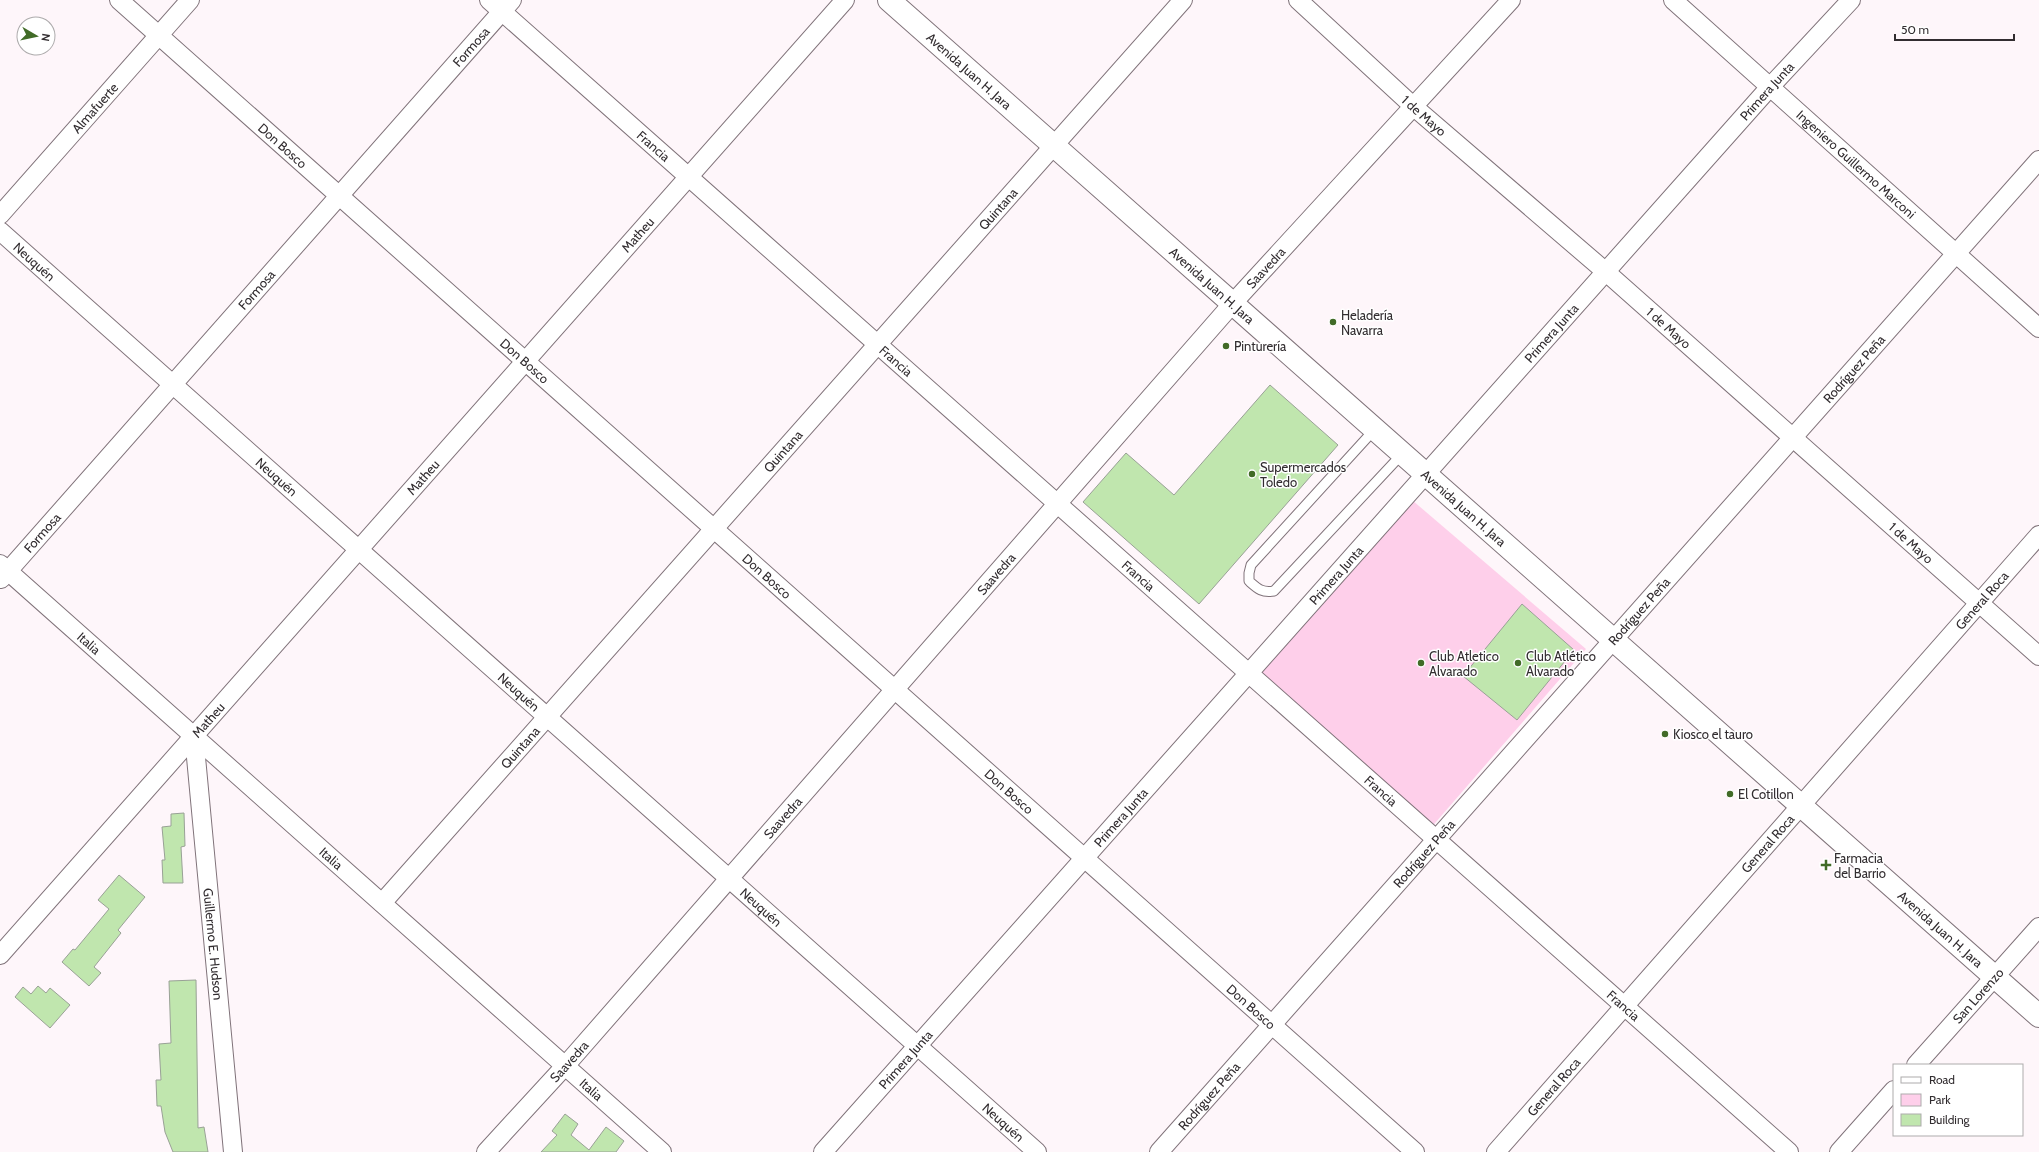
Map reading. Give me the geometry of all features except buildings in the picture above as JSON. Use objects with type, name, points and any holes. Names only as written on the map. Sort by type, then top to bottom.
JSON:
[{"type":"main road","name":"Avenida Juan H. Jara","points":[[889,0],[2039,1016]]},
{"type":"street","name":"Don Bosco","points":[[119,0],[1415,1152]]},
{"type":"street","name":"Almafuerte","points":[[0,215],[190,0]]},
{"type":"street","name":"Matheu","points":[[0,955],[845,0]]},
{"type":"street","name":"Quintana","points":[[382,903],[1183,0]]},
{"type":"street","name":"1 de Mayo","points":[[1298,0],[1414,107],[1606,272],[2039,656]]},
{"type":"street","name":"Saavedra","points":[[486,1152],[565,1066],[1233,303],[1511,0]]},
{"type":"street","name":"Ingeniero Guillermo Marconi","points":[[1673,0],[1769,88],[2039,328]]},
{"type":"street","name":"Primera Junta","points":[[824,1152],[1769,88],[1851,0]]},
{"type":"street","name":"Francia","points":[[501,4],[689,177],[1789,1152]]},
{"type":"street","name":"Formosa","points":[[3,571],[339,196],[501,4]]},
{"type":"street","name":"Rodríguez Peña","points":[[1159,1152],[2039,160]]},
{"type":"street","name":"Neuquén","points":[[0,231],[1037,1152]]},
{"type":"street","name":"General Roca","points":[[1496,1152],[2039,535]]},
{"type":"street","name":"Italia","points":[[3,571],[194,736],[662,1152]]},
{"type":"street","name":"Guillermo E. Hudson","points":[[194,736],[233,1152]]},
{"type":"street","name":"San Lorenzo","points":[[1917,1064],[2039,927]]},
{"type":"street","points":[[1839,1152],[1893,1091]]},
{"type":"lane","points":[[1375,429],[1252,565],[1249,573],[1249,581],[1259,590],[1274,592],[1403,453]]},
{"type":"green space","name":"Club Atletico Alvarado","points":[[1412,500],[1586,649],[1429,830],[1255,676]]},
{"type":"place","name":"Heladería Navarra","points":[[1333,322]]},
{"type":"place","name":"Pinturería","points":[[1226,346]]},
{"type":"place","name":"Supermercados Toledo","points":[[1252,474]]},
{"type":"place","name":"Club Atletico Alvarado","points":[[1421,663]]},
{"type":"place","name":"Club Atlético Alvarado","points":[[1518,663]]},
{"type":"place","name":"Kiosco el tauro","points":[[1665,734]]},
{"type":"place","name":"El Cotillon","points":[[1730,794]]},
{"type":"place","name":"Farmacia del Barrio","points":[[1826,865]]}]
